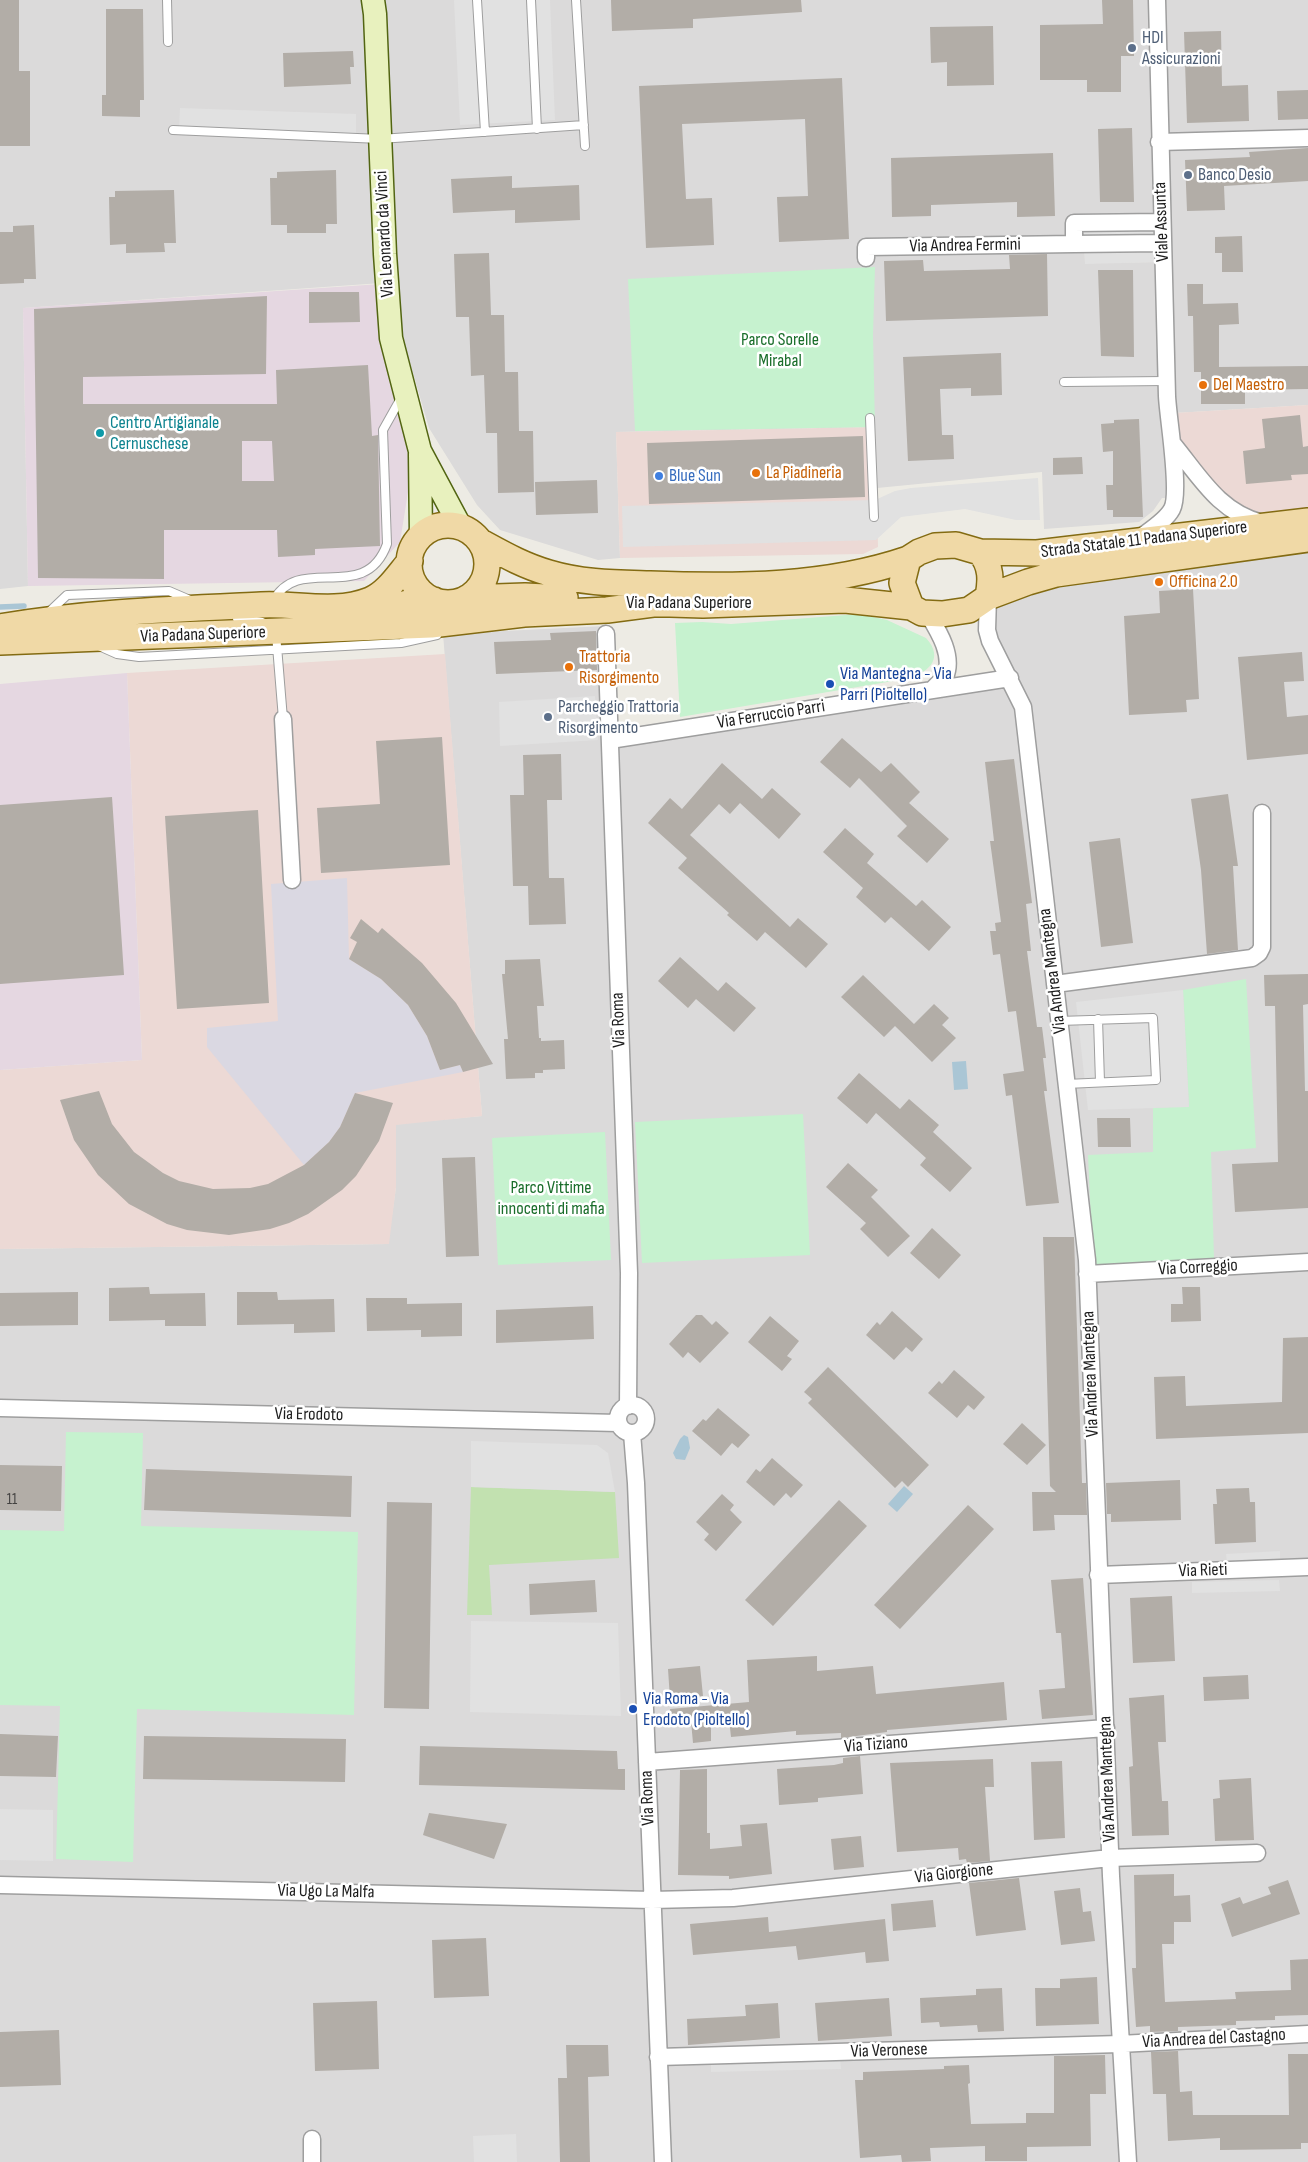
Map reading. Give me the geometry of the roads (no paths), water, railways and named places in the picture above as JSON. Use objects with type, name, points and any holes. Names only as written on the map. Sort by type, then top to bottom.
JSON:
[{"type":"main road","name":"Strada Statale 11 Padana Superiore","points":[[908,559],[923,550],[942,545],[956,545],[980,552],[1038,553],[1308,521]]},
{"type":"main road","points":[[420,536],[439,526],[460,526]]},
{"type":"main road","name":"Via Padana Superiore","points":[[460,526],[471,532],[481,542],[521,564],[551,574],[583,580],[639,584],[733,585],[835,578],[871,571],[908,559]]},
{"type":"main road","name":"Via Padana Superiore","points":[[2,640],[51,619],[219,613],[271,605],[313,608],[364,602],[384,591],[410,561],[413,548],[420,536]]},
{"type":"main road","name":"Strada Statale 11 Padana Superiore","points":[[919,610],[952,614],[969,610],[988,597],[1056,574],[1308,539]]},
{"type":"main road","points":[[467,598],[480,588],[486,574],[487,561],[481,542]]},
{"type":"main road","points":[[980,552],[986,560],[990,572],[988,597]]},
{"type":"main road","points":[[908,559],[902,583],[919,610]]},
{"type":"main road","points":[[410,561],[411,573],[416,585],[434,600]]},
{"type":"main road","name":"Via Padana Superiore","points":[[301,631],[411,602],[434,600],[448,602],[467,598],[531,596],[653,604],[710,605],[845,600],[919,610]]},
{"type":"main road","points":[[277,641],[301,631],[459,623],[524,614],[607,610],[653,604]]},
{"type":"main road","name":"Via Padana Superiore","points":[[2,640],[94,632],[277,641]]},
{"type":"street","name":"Viale Assunta","points":[[1135,541],[1162,520],[1173,505],[1173,444],[1166,381],[1157,0]]},
{"type":"street","name":"Via Leonardo da Vinci","points":[[375,5],[390,326],[404,392],[420,451],[460,526]]},
{"type":"street","points":[[1159,142],[1308,138]]},
{"type":"street","points":[[1074,244],[1074,223],[1162,222]]},
{"type":"street","name":"Via Andrea Fermini","points":[[866,258],[866,247],[1162,243]]},
{"type":"street","points":[[1173,444],[1227,508],[1245,518],[1270,526]]},
{"type":"street","name":"Via Leonardo da Vinci","points":[[420,451],[420,536]]},
{"type":"street","name":"Via Andrea Mantegna","points":[[988,597],[990,641],[1023,707],[1088,1274],[1110,1858],[1128,2162]]},
{"type":"street","points":[[919,610],[940,634],[947,661],[945,677],[933,689]]},
{"type":"street","name":"Via Roma","points":[[606,634],[629,1273],[628,1406]]},
{"type":"street","name":"Via Ferruccio Parri","points":[[610,740],[1010,678]]},
{"type":"street","points":[[283,719],[292,880]]},
{"type":"street","points":[[1055,984],[1252,958],[1259,953],[1262,947],[1262,813]]},
{"type":"street","name":"Via Correggio","points":[[1088,1274],[1308,1262]]},
{"type":"street","points":[[628,1406],[638,1407],[646,1417],[643,1428],[632,1434],[623,1430],[618,1423],[620,1412],[628,1406]]},
{"type":"street","name":"Via Erodoto","points":[[0,1408],[618,1423]]},
{"type":"street","name":"Via Roma","points":[[632,1434],[636,1483],[662,2162]]},
{"type":"street","name":"Via Rieti","points":[[1098,1575],[1308,1567]]},
{"type":"street","name":"Via Tiziano","points":[[647,1762],[1106,1728]]},
{"type":"street","name":"Via Giorgione","points":[[652,1900],[733,1898],[1110,1858],[1257,1853]]},
{"type":"street","name":"Via Ugo La Malfa","points":[[0,1885],[652,1900]]},
{"type":"street","name":"Via Andrea del Castagno","points":[[1120,2044],[1308,2034]]},
{"type":"street","name":"Via Veronese","points":[[658,2057],[1120,2044]]},
{"type":"street","points":[[312,2139],[312,2162]]},
{"type":"lane","points":[[167,0],[168,42]]},
{"type":"lane","points":[[477,0],[485,132]]},
{"type":"lane","points":[[531,0],[537,129]]},
{"type":"lane","points":[[576,0],[585,146]]},
{"type":"lane","points":[[173,130],[380,139],[584,126]]},
{"type":"lane","points":[[1064,382],[1166,381]]},
{"type":"lane","points":[[271,605],[285,584],[301,580],[358,575],[376,565],[384,555],[387,544],[383,430],[404,392]]},
{"type":"lane","points":[[870,418],[874,517]]},
{"type":"lane","name":"Via Padana Superiore","points":[[219,613],[259,621],[277,641]]},
{"type":"lane","name":"Via Padana Superiore","points":[[51,619],[94,632]]},
{"type":"lane","points":[[283,719],[277,641],[401,643],[438,635],[459,623]]},
{"type":"lane","points":[[1059,1021],[1153,1018],[1156,1080],[1066,1084]]},
{"type":"lane","points":[[1098,1019],[1100,1082]]},
{"type":"water","points":[[966,1061],[968,1089],[954,1090],[952,1062]]},
{"type":"water","points":[[684,1435],[688,1437],[690,1448],[685,1460],[676,1459],[673,1453]]},
{"type":"water","points":[[904,1486],[913,1494],[897,1512],[888,1504]]},
{"type":"waterway","points":[[0,607],[24,606]]},
{"type":"place","name":"HDI Assicurazioni","points":[[1132,48]]},
{"type":"place","name":"Banco Desio","points":[[1188,175]]},
{"type":"place","name":"Del Maestro","points":[[1203,385]]},
{"type":"place","name":"Centro Artigianale Cernuschese","points":[[100,433]]},
{"type":"place","name":"La Piadineria","points":[[756,473]]},
{"type":"place","name":"Blue Sun","points":[[659,476]]},
{"type":"place","name":"Officina 2.0","points":[[1159,582]]},
{"type":"place","name":"Trattoria Risorgimento","points":[[569,667]]},
{"type":"place","name":"Via Mantegna - Via Parri (Pioltello)","points":[[830,684]]},
{"type":"place","name":"Parcheggio Trattoria Risorgimento","points":[[548,717]]},
{"type":"place","name":"Via Roma - Via Erodoto (Pioltello)","points":[[633,1709]]},
{"type":"park label","name":"Parco Sorelle Mirabal","points":[[780,350]]},
{"type":"park label","name":"Parco Vittime innocenti di mafia","points":[[551,1198]]}]
